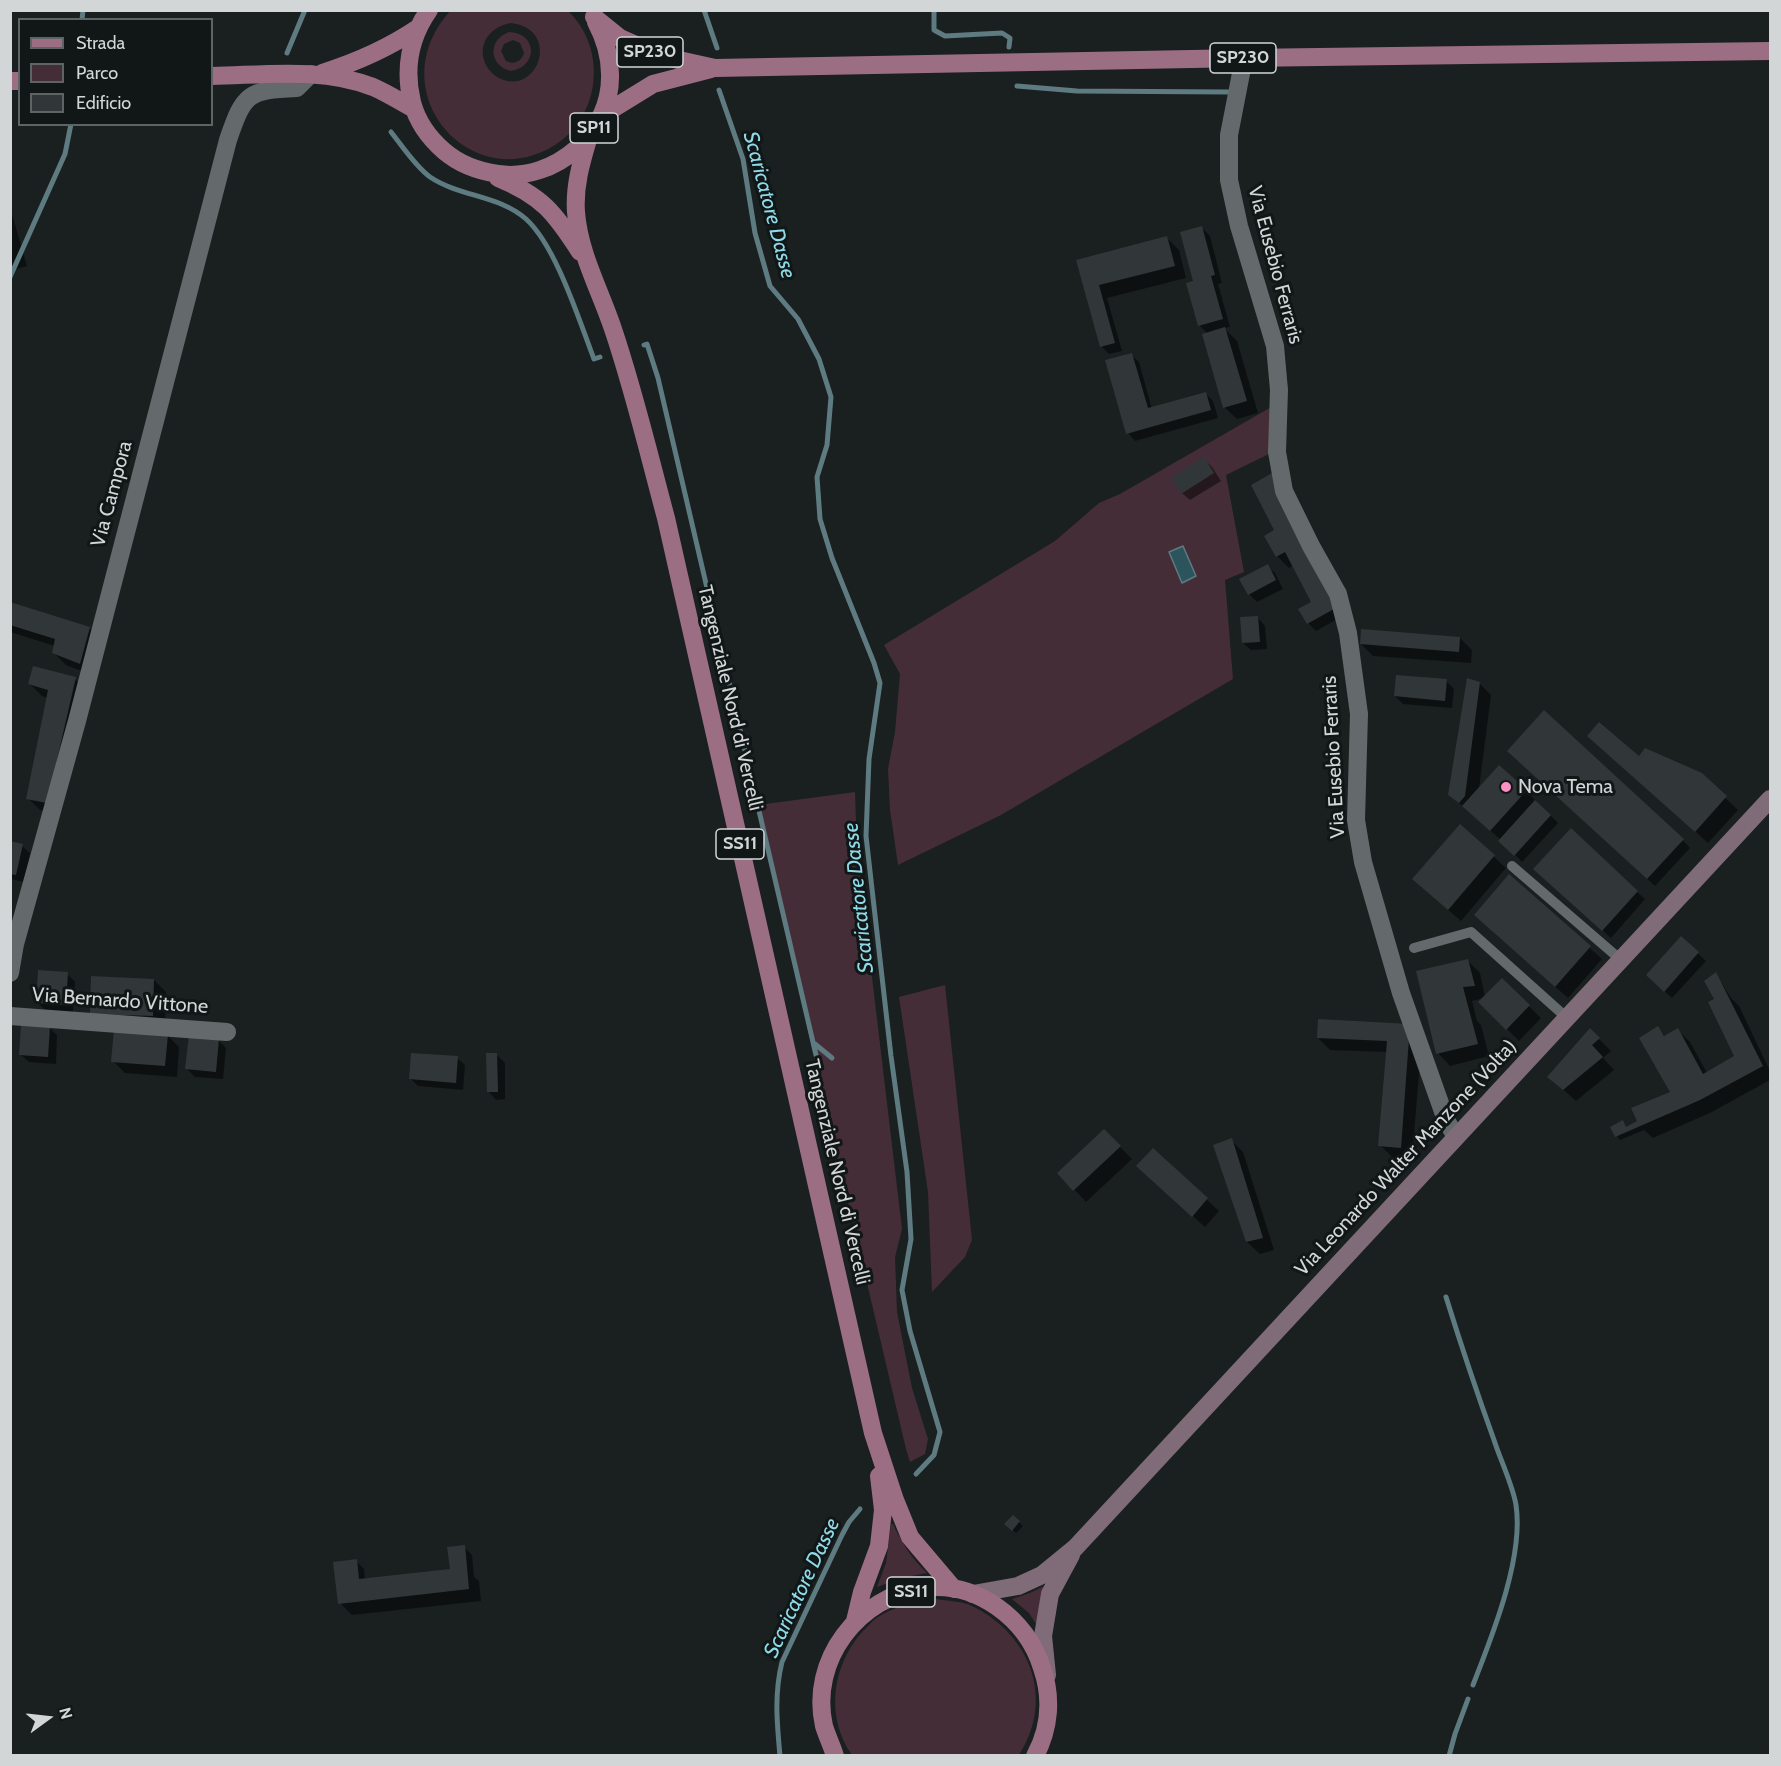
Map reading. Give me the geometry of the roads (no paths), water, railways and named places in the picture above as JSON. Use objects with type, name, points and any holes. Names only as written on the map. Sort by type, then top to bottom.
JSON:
[{"type":"main road","name":"SP11","points":[[429,10],[418,28],[411,48],[408,68],[409,89],[414,109],[423,127],[435,143],[466,166],[485,172],[514,175],[543,170],[561,161],[590,136],[601,117],[608,97],[610,66],[603,36],[591,14]]},
{"type":"main road","name":"SP230","points":[[591,14],[620,38],[661,56],[715,68]]},
{"type":"main road","name":"SP11","points":[[314,74],[373,56],[418,28]]},
{"type":"main road","name":"SP230","points":[[601,117],[653,84],[715,68],[1770,51]]},
{"type":"main road","name":"SP11","points":[[213,76],[314,74],[353,81],[375,88],[414,109]]},
{"type":"main road","name":"Tangenziale Nord di Vercelli","points":[[590,136],[577,183],[576,213],[586,260],[613,327],[666,518],[873,1433],[883,1510],[882,1532],[855,1621]]},
{"type":"main road","name":"Tangenziale Nord di Vercelli","points":[[485,172],[531,193],[546,205],[586,260]]},
{"type":"main road","name":"Via Leonardo Walter Manzone (Volta)","points":[[974,1594],[999,1591],[1042,1575],[1075,1548],[1770,799]]},
{"type":"main road","name":"Tangenziale Nord di Vercelli","points":[[873,1433],[910,1537],[954,1589]]},
{"type":"main road","name":"Via Leonardo Walter Manzone (Volta)","points":[[1048,1685],[1043,1636],[1050,1594],[1075,1548]]},
{"type":"main road","name":"Tangenziale Nord di Vercelli","points":[[835,1755],[824,1725],[822,1691],[828,1665],[837,1644],[855,1621],[886,1599],[924,1588],[954,1589],[974,1594],[995,1604],[1015,1621],[1030,1639],[1048,1685],[1048,1720],[1035,1755]]},
{"type":"main road","points":[[824,1725],[826,1755]]},
{"type":"street","name":"Via Eusebio Ferraris","points":[[1244,58],[1229,135],[1229,180],[1239,226],[1275,346],[1279,390],[1277,452],[1284,491],[1338,594],[1348,633],[1359,714],[1356,820],[1363,862],[1401,993],[1446,1120],[1456,1137]]},
{"type":"street","name":"Via Campora","points":[[10,972],[15,944],[228,140],[240,110],[252,95],[262,90],[297,88],[314,74]]},
{"type":"street","name":"Via Bernardo Vittone","points":[[10,1016],[227,1032]]},
{"type":"lane","points":[[1512,866],[1621,960]]},
{"type":"lane","points":[[1414,948],[1471,932],[1567,1018]]},
{"type":"water","points":[[1183,546],[1196,576],[1182,583],[1169,552]]},
{"type":"waterway","points":[[82,18],[83,10]]},
{"type":"waterway","points":[[287,53],[305,10]]},
{"type":"waterway","name":"Scaricatore Dasse","points":[[704,10],[717,48]]},
{"type":"waterway","points":[[934,10],[934,30],[945,36],[1002,33],[1010,38],[1009,47]]},
{"type":"waterway","points":[[1017,86],[1077,91],[1228,92]]},
{"type":"waterway","name":"Scaricatore Dasse","points":[[719,90],[743,159],[755,233],[770,286],[798,319],[819,359],[831,397],[827,445],[817,477],[820,519],[832,558],[880,683],[869,759],[866,836],[891,1056],[907,1172],[911,1239],[902,1290],[910,1331],[940,1432],[934,1455],[916,1474]]},
{"type":"waterway","points":[[10,277],[65,154],[71,126]]},
{"type":"waterway","points":[[391,132],[414,162],[430,177],[454,189],[504,205],[526,219],[537,231],[557,265],[594,359],[600,357]]},
{"type":"waterway","points":[[644,345],[647,344],[658,378],[816,1055]]},
{"type":"waterway","points":[[815,1044],[832,1058]]},
{"type":"waterway","points":[[1446,1297],[1516,1505],[1517,1526],[1511,1572],[1497,1620],[1473,1685]]},
{"type":"waterway","name":"Scaricatore Dasse","points":[[780,1756],[777,1697],[782,1662],[842,1535],[860,1509]]},
{"type":"waterway","points":[[1449,1756],[1468,1699]]},
{"type":"place","name":"Nova Tema","points":[[1506,787]]}]
